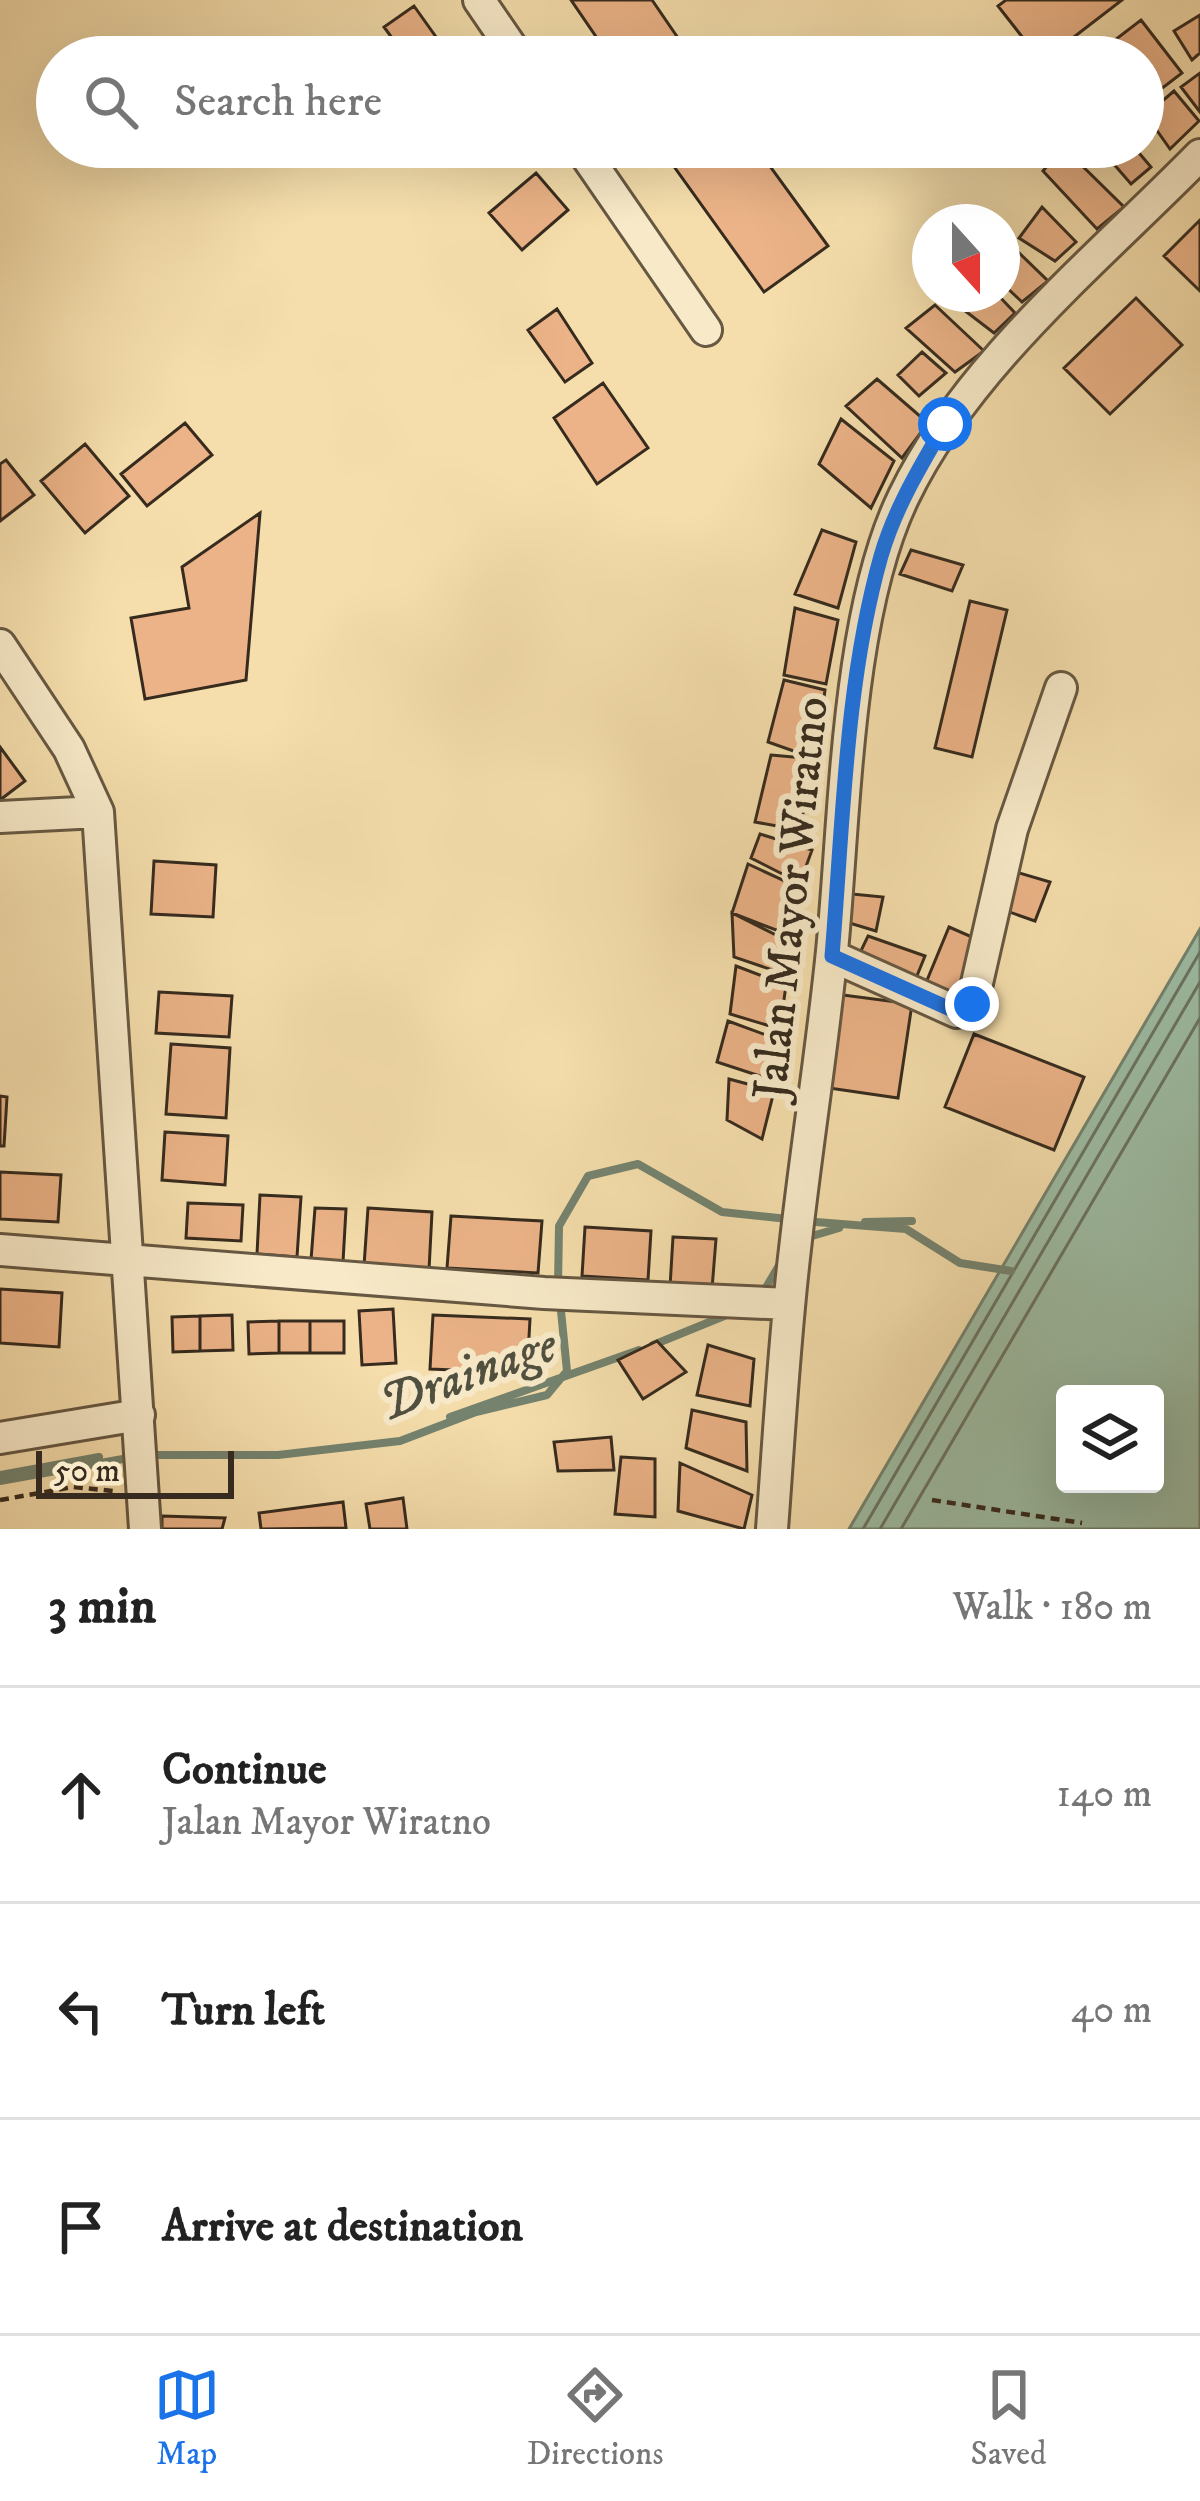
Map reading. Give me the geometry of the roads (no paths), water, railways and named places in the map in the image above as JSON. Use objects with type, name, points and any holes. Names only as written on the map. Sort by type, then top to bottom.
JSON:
[{"type":"street","points":[[478,0],[503,36]]},
{"type":"street","name":"Jalan Mayor Wiratno","points":[[772,1529],[788,1304],[832,956],[856,688],[881,557],[903,497],[945,424],[979,381],[1200,155]]},
{"type":"street","points":[[594,168],[706,330]]},
{"type":"street","points":[[0,645],[58,732],[98,812],[145,1529]]},
{"type":"street","points":[[832,956],[957,1012],[972,1004],[1012,829],[1061,688]]},
{"type":"street","points":[[0,817],[98,812]]},
{"type":"street","points":[[0,1250],[544,1293],[788,1304]]},
{"type":"street","points":[[0,1438],[140,1427]]},
{"type":"water","points":[[1200,929],[1200,1529],[849,1529]]},
{"type":"waterway","points":[[558,1286],[559,1226],[588,1176],[638,1164],[722,1212],[788,1219]]},
{"type":"waterway","points":[[803,1221],[906,1229],[960,1263],[1011,1271]]},
{"type":"waterway","name":"Drainage","points":[[865,1222],[912,1221]]},
{"type":"waterway","name":"Drainage","points":[[802,1239],[839,1228]]},
{"type":"waterway","name":"Drainage","points":[[761,1296],[781,1262]]},
{"type":"waterway","points":[[149,1455],[278,1455],[400,1441],[476,1412],[547,1395],[567,1371],[560,1301]]},
{"type":"waterway","name":"Drainage","points":[[653,1345],[734,1312]]},
{"type":"waterway","name":"Drainage","points":[[450,1417],[639,1350]]},
{"type":"waterway","name":"Drainage","points":[[0,1475],[99,1457]]},
{"type":"waterway","points":[[0,1481],[134,1457]]}]
